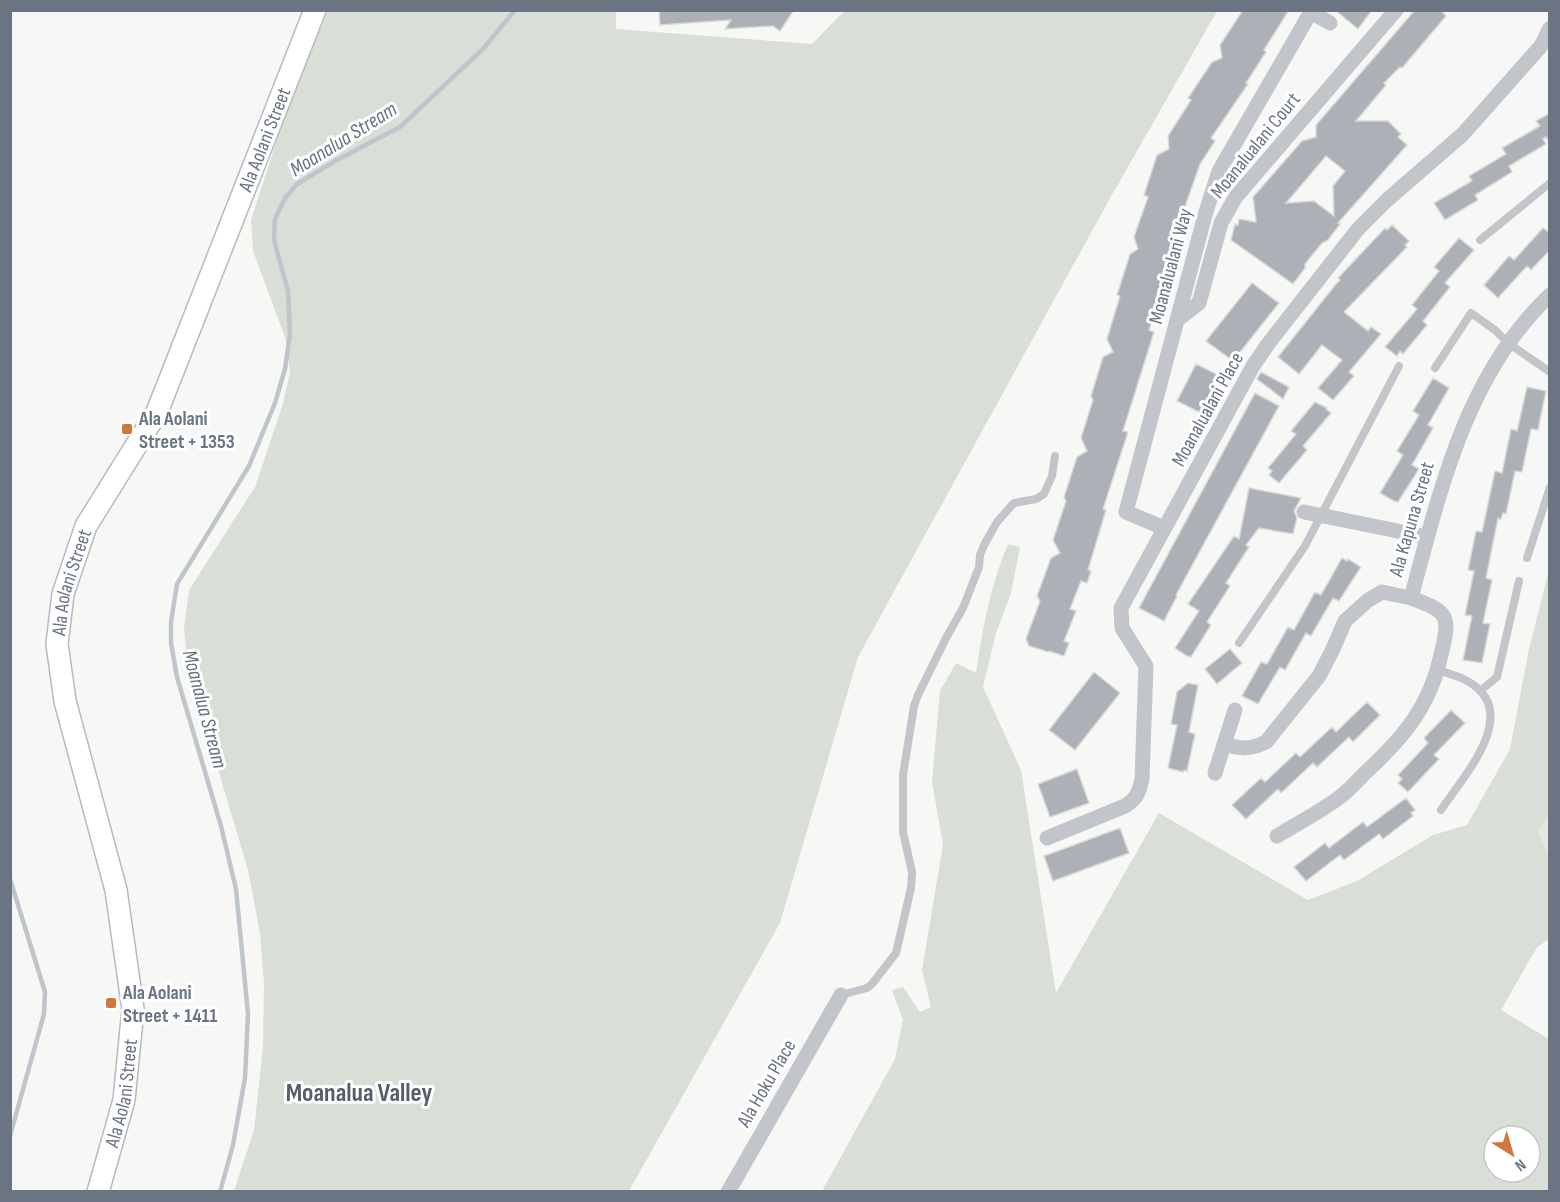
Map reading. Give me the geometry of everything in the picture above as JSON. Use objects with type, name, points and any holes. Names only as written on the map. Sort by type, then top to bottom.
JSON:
[{"type":"street","name":"Ala Aolani Street","points":[[98,1191],[124,1100],[133,1009],[116,890],[64,701],[57,644],[63,594],[86,526],[157,412],[315,10]]},
{"type":"street","name":"Moanalualani Court","points":[[1177,320],[1199,303],[1221,223],[1235,198],[1396,10]]},
{"type":"street","name":"Moanalualani Way","points":[[1164,528],[1126,512],[1205,215],[1219,171],[1312,11]]},
{"type":"street","points":[[1312,11],[1330,23]]},
{"type":"street","name":"Moanalualani Place","points":[[1047,838],[1125,806],[1139,793],[1142,779],[1146,666],[1122,628],[1121,608],[1253,366],[1358,229],[1387,200],[1463,134],[1541,46],[1550,28]]},
{"type":"street","name":"Ala Kapuna Street","points":[[1277,836],[1340,797],[1391,749],[1425,704],[1438,670],[1446,634],[1445,618],[1437,608],[1411,598],[1455,444],[1480,391],[1508,343],[1550,295]]},
{"type":"street","points":[[1304,512],[1427,537]]},
{"type":"street","points":[[1224,744],[1254,748],[1266,742],[1279,729],[1319,676],[1334,649],[1345,621],[1367,601],[1382,592],[1411,598]]},
{"type":"street","points":[[1215,773],[1235,710]]},
{"type":"street","name":"Ala Hoku Place","points":[[728,1191],[841,995]]},
{"type":"lane","points":[[1480,240],[1550,183]]},
{"type":"lane","points":[[1435,368],[1471,313],[1495,330],[1508,343],[1550,372]]},
{"type":"lane","points":[[1239,643],[1305,546],[1399,366]]},
{"type":"lane","points":[[841,995],[867,988],[896,953],[911,888],[912,872],[903,832],[903,775],[918,694],[963,608],[979,567],[980,555],[997,522],[1014,503],[1036,499],[1044,494],[1052,476],[1055,456]]},
{"type":"lane","points":[[1527,558],[1550,487]]},
{"type":"lane","points":[[1480,691],[1497,677],[1519,581]]},
{"type":"lane","points":[[1438,670],[1469,682],[1480,691],[1490,706],[1490,728],[1482,747],[1441,810]]},
{"type":"shaded area","points":[[328,11],[616,11],[616,29],[812,44],[844,11],[1217,11],[1109,200],[858,657],[780,923],[629,1191],[234,1191],[254,1130],[263,1047],[264,983],[260,933],[248,870],[188,669],[184,627],[189,590],[255,487],[283,404],[290,372],[286,340],[253,251],[251,220],[284,118]]},
{"type":"shaded area","points":[[1008,544],[1020,547],[1011,593],[996,633],[983,687],[1021,770],[1056,993],[1159,813],[1308,900],[1357,881],[1433,835],[1467,825],[1510,749],[1529,649],[1549,570],[1550,809],[1538,832],[1549,857],[1549,939],[1537,947],[1501,1010],[1549,1039],[1549,1191],[822,1191],[895,1059],[903,1020],[892,990],[903,987],[920,1012],[931,1007],[922,970],[943,845],[932,782],[940,691],[956,663],[976,673],[981,639],[996,576]]},
{"type":"shaded area","points":[[1549,793],[1549,925],[1527,839]]},
{"type":"building","points":[[659,10],[794,10],[780,31],[773,26],[725,29],[731,20],[660,25]]},
{"type":"building","points":[[1243,10],[1289,10],[1264,50],[1266,52],[1246,83],[1248,84],[1211,138],[1215,141],[1200,164],[1177,229],[1182,231],[1169,266],[1172,267],[1149,330],[1154,332],[1123,431],[1128,432],[1103,509],[1106,510],[1088,570],[1091,571],[1087,583],[1081,581],[1070,609],[1076,611],[1064,641],[1069,643],[1064,656],[1029,646],[1026,639],[1040,601],[1037,596],[1051,558],[1060,553],[1053,540],[1066,501],[1064,497],[1077,457],[1087,451],[1081,438],[1093,400],[1091,396],[1103,357],[1113,352],[1107,339],[1120,296],[1117,295],[1130,254],[1138,249],[1134,237],[1148,197],[1144,195],[1157,155],[1169,149],[1168,136],[1191,100],[1188,98],[1212,62],[1222,58],[1220,45]]},
{"type":"building","points":[[1335,10],[1372,10],[1358,29]]},
{"type":"building","points":[[1415,10],[1441,10],[1446,16],[1402,68],[1400,67],[1384,83],[1386,85],[1356,121],[1388,121],[1401,134],[1398,137],[1407,145],[1338,223],[1340,224],[1305,264],[1305,268],[1293,284],[1231,240],[1235,224],[1238,225],[1239,219],[1256,222],[1253,197],[1302,141],[1316,137],[1316,125]],"holes":[[[1326,156],[1345,171],[1333,186],[1334,216],[1314,201],[1286,203]]]},
{"type":"building","points":[[1550,113],[1550,143],[1546,137],[1543,139],[1546,144],[1509,166],[1512,172],[1475,195],[1478,200],[1445,220],[1434,203],[1472,181],[1469,176],[1506,154],[1502,148],[1540,126],[1536,121]]},
{"type":"building","points":[[1392,225],[1409,241],[1405,245],[1407,247],[1344,312],[1368,331],[1371,327],[1381,334],[1349,372],[1354,376],[1333,400],[1318,388],[1342,360],[1322,345],[1299,374],[1278,357],[1340,280],[1338,278],[1385,228],[1387,230]]},
{"type":"building","points":[[1543,228],[1550,233],[1550,250],[1531,270],[1527,266],[1498,298],[1484,285],[1509,256],[1514,260]]},
{"type":"building","points":[[1459,238],[1474,250],[1445,283],[1450,287],[1423,321],[1427,325],[1403,354],[1400,351],[1397,356],[1385,347],[1417,309],[1412,305],[1439,271],[1434,267]]},
{"type":"building","points":[[1252,283],[1279,303],[1233,361],[1206,341]]},
{"type":"building","points":[[1196,364],[1226,379],[1207,416],[1177,401]]},
{"type":"building","points":[[1261,372],[1289,387],[1283,399],[1257,379]]},
{"type":"building","points":[[1433,378],[1449,388],[1428,425],[1433,428],[1412,465],[1419,469],[1398,502],[1394,501],[1380,493],[1403,455],[1397,451],[1419,415],[1413,411]]},
{"type":"building","points":[[1527,387],[1546,391],[1538,430],[1531,429],[1522,472],[1515,471],[1506,514],[1503,513],[1501,519],[1498,518],[1486,578],[1492,580],[1483,623],[1490,624],[1482,663],[1463,660],[1472,616],[1465,615],[1474,571],[1468,570],[1476,531],[1482,532],[1495,471],[1502,473],[1511,429],[1517,431]]},
{"type":"building","points":[[1255,393],[1279,406],[1164,621],[1139,608]]},
{"type":"building","points":[[1315,402],[1327,408],[1331,413],[1303,446],[1307,450],[1279,483],[1269,475],[1272,471],[1268,468],[1296,434],[1291,431]]},
{"type":"building","points":[[1249,488],[1301,498],[1294,511],[1297,518],[1293,534],[1259,528],[1246,545],[1249,547],[1226,583],[1230,586],[1207,622],[1211,625],[1191,657],[1187,656],[1175,648],[1199,611],[1188,604],[1234,536],[1239,539]]},
{"type":"building","points":[[1342,558],[1361,567],[1339,601],[1333,598],[1311,636],[1306,633],[1285,670],[1280,667],[1258,704],[1242,696],[1261,662],[1267,664],[1288,627],[1294,630],[1315,592],[1321,595]]},
{"type":"building","points":[[1230,649],[1242,663],[1217,684],[1205,669]]},
{"type":"building","points":[[1094,672],[1120,693],[1075,750],[1049,730]]},
{"type":"building","points":[[1188,683],[1198,685],[1189,732],[1195,734],[1187,771],[1183,772],[1168,768],[1177,725],[1171,724],[1177,692]]},
{"type":"building","points":[[1367,702],[1380,715],[1353,742],[1349,737],[1317,767],[1313,763],[1281,793],[1278,789],[1246,819],[1232,805],[1261,778],[1265,782],[1296,753],[1300,757],[1332,727],[1336,732]]},
{"type":"building","points":[[1451,710],[1465,723],[1434,755],[1439,759],[1408,792],[1398,783],[1402,779],[1398,775],[1428,743],[1424,738]]},
{"type":"building","points":[[1077,769],[1089,803],[1050,817],[1038,784]]},
{"type":"building","points":[[1406,798],[1415,810],[1411,813],[1413,816],[1383,839],[1379,834],[1344,860],[1340,855],[1306,881],[1294,867],[1325,843],[1329,848],[1363,822],[1367,827]]},
{"type":"building","points":[[1120,828],[1129,853],[1053,881],[1044,856]]},
{"type":"waterway","name":"Moanalua Stream","points":[[220,1192],[233,1145],[245,1078],[248,1014],[236,889],[221,826],[177,677],[171,643],[171,622],[177,584],[249,466],[275,403],[285,369],[290,334],[288,291],[274,240],[275,219],[285,198],[297,184],[400,127],[483,49],[515,10]]},
{"type":"waterway","points":[[10,879],[45,992],[44,1014],[10,1136]]},
{"type":"place","name":"Ala Aolani Street + 1353","points":[[127,429]]},
{"type":"place","name":"Ala Aolani Street + 1411","points":[[111,1003]]},
{"type":"district","name":"Moanalua Valley","points":[[359,1092]]}]
